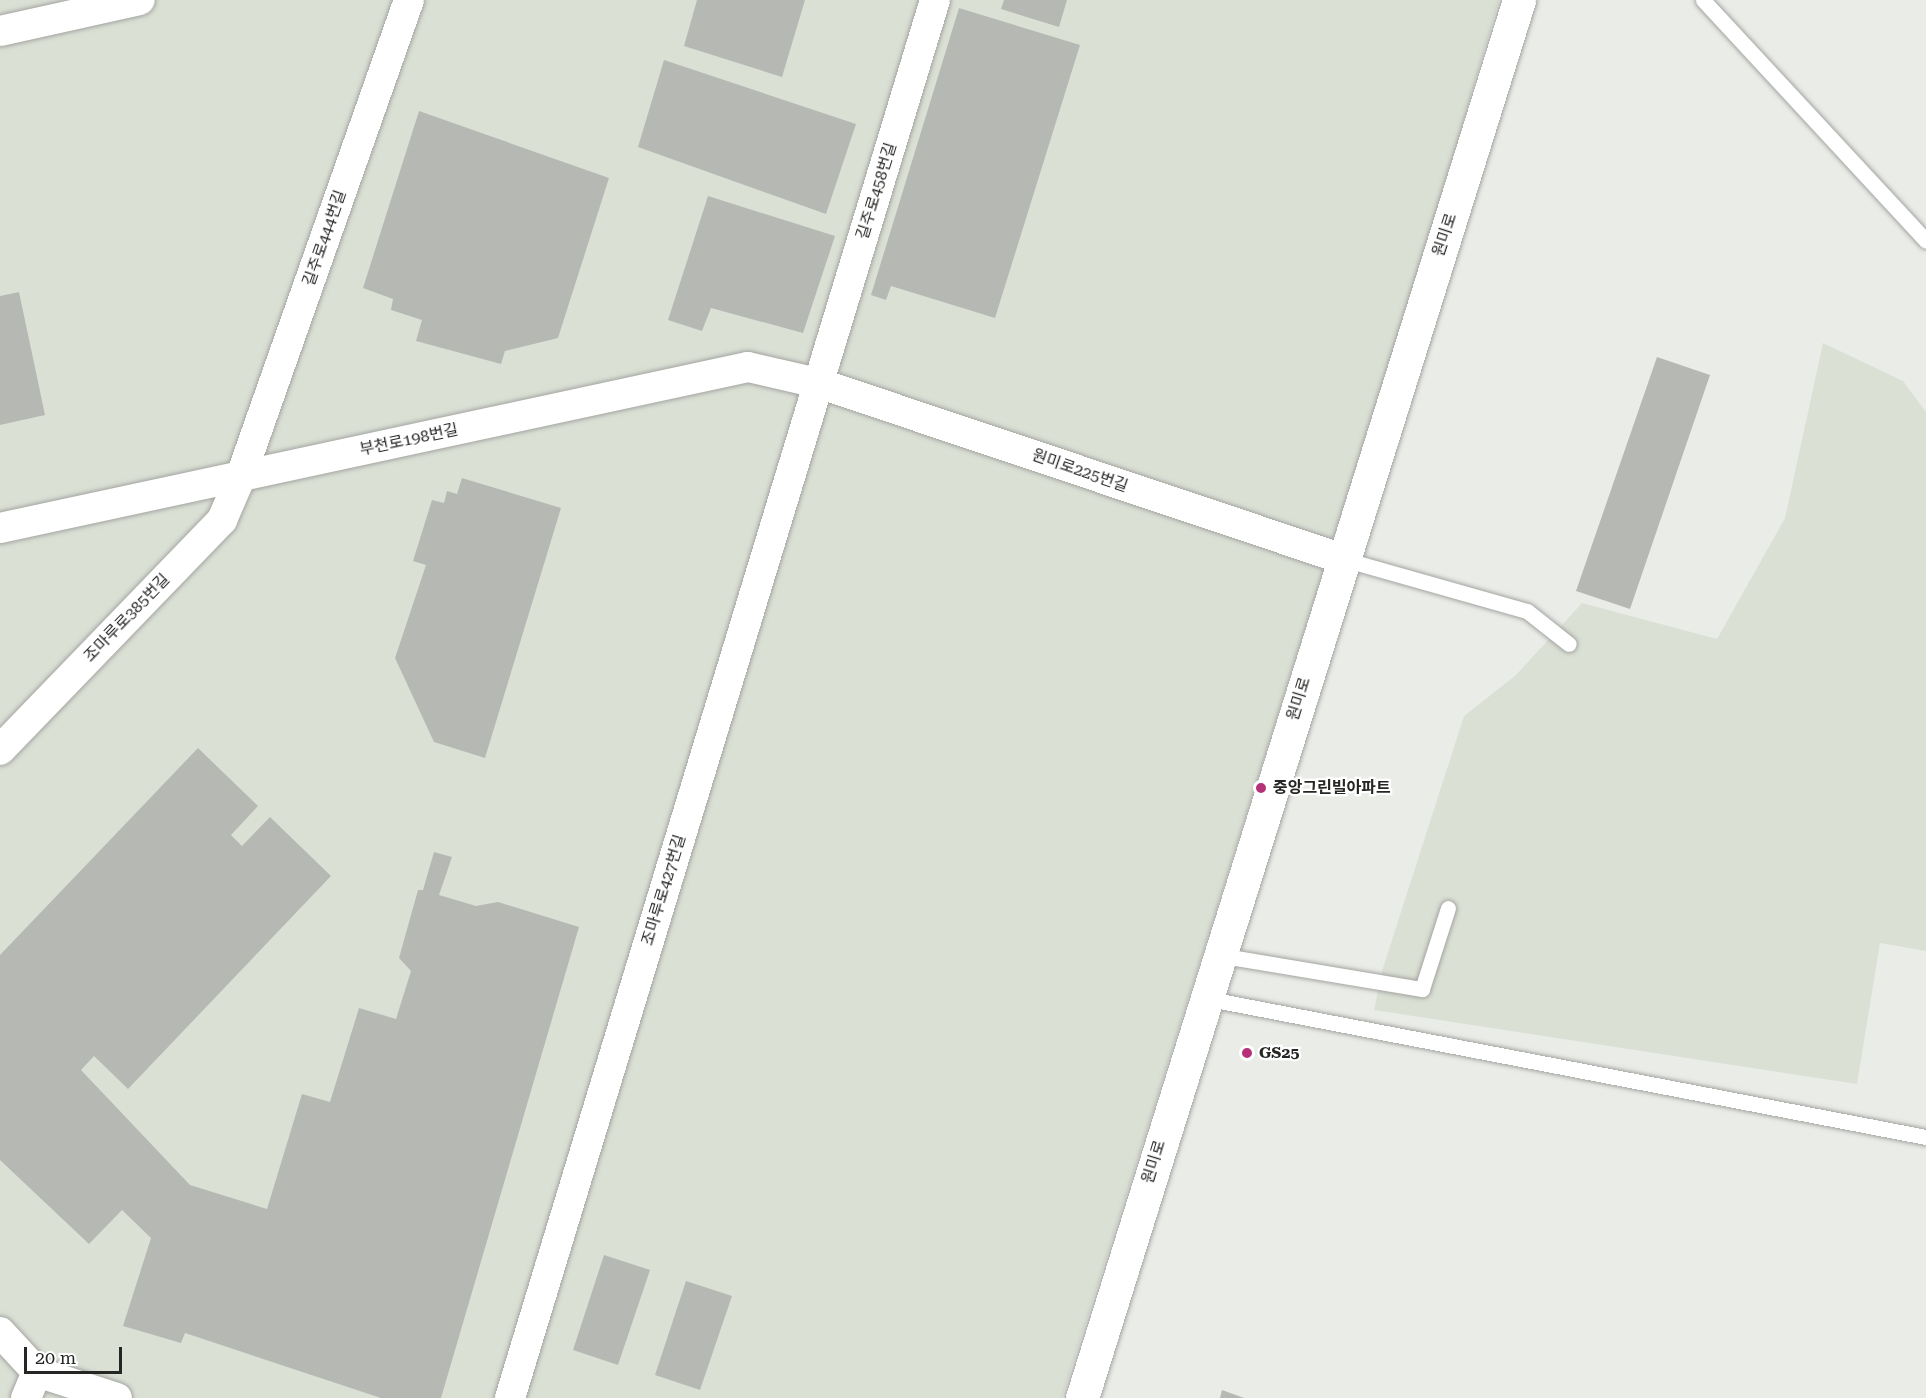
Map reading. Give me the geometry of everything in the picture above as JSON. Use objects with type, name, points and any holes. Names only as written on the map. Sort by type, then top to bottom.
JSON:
[{"type":"street","points":[[0,31],[140,0]]},
{"type":"street","name":"길주로444번길","points":[[241,476],[409,0]]},
{"type":"street","name":"길주로458번길","points":[[818,383],[936,0]]},
{"type":"street","name":"원미로","points":[[1082,1398],[1204,998],[1519,0]]},
{"type":"street","name":"부천로198번길","points":[[0,528],[748,367],[818,383]]},
{"type":"street","name":"원미로225번길","points":[[818,383],[1343,559]]},
{"type":"street","name":"조마루로427번길","points":[[510,1398],[818,383]]},
{"type":"street","name":"조마루로385번길","points":[[0,750],[222,520],[241,476]]},
{"type":"street","points":[[0,1332],[32,1385],[117,1398]]},
{"type":"lane","points":[[1703,0],[1926,241]]},
{"type":"lane","points":[[1343,559],[1527,611],[1569,644]]},
{"type":"lane","points":[[1218,955],[1422,989],[1448,908]]},
{"type":"lane","points":[[1204,998],[1926,1137]]},
{"type":"shaded area","points":[[0,0],[1499,0],[1432,227],[1062,1398],[0,1398]]},
{"type":"shaded area","points":[[1823,343],[1903,381],[1926,412],[1926,951],[1880,943],[1857,1084],[1374,1010],[1383,968],[1464,716],[1516,675],[1582,603],[1717,639],[1785,518]]},
{"type":"building","points":[[697,0],[805,0],[782,77],[684,46]]},
{"type":"building","points":[[1004,0],[1067,0],[1059,27],[1001,9]]},
{"type":"building","points":[[959,8],[1080,45],[995,318],[891,286],[886,300],[871,295]]},
{"type":"building","points":[[664,60],[856,124],[826,214],[638,147]]},
{"type":"building","points":[[419,111],[609,178],[558,338],[505,351],[501,364],[416,341],[422,320],[391,310],[393,299],[363,288]]},
{"type":"building","points":[[708,196],[835,236],[803,333],[711,308],[702,331],[668,320]]},
{"type":"building","points":[[19,292],[45,415],[0,425],[0,296]]},
{"type":"building","points":[[1657,357],[1710,375],[1630,609],[1576,591]]},
{"type":"building","points":[[462,478],[561,508],[485,758],[434,742],[395,658],[426,565],[413,561],[432,500],[444,503],[447,491],[457,494]]},
{"type":"building","points":[[198,748],[258,806],[231,835],[242,846],[270,817],[331,876],[128,1089],[94,1056],[81,1070],[190,1185],[267,1209],[302,1094],[330,1102],[359,1008],[396,1019],[411,971],[399,958],[418,890],[423,890],[434,852],[452,857],[439,895],[476,906],[498,902],[579,927],[441,1398],[381,1398],[185,1333],[181,1343],[123,1326],[151,1238],[122,1210],[89,1244],[0,1160],[0,955]]},
{"type":"building","points":[[604,1255],[650,1270],[618,1365],[573,1350]]},
{"type":"building","points":[[686,1281],[732,1296],[700,1390],[655,1375]]},
{"type":"building","points":[[1222,1390],[1244,1398],[1220,1398]]},
{"type":"place","name":"중앙그린빌아파트","points":[[1261,788]]},
{"type":"place","name":"GS25","points":[[1247,1053]]}]
